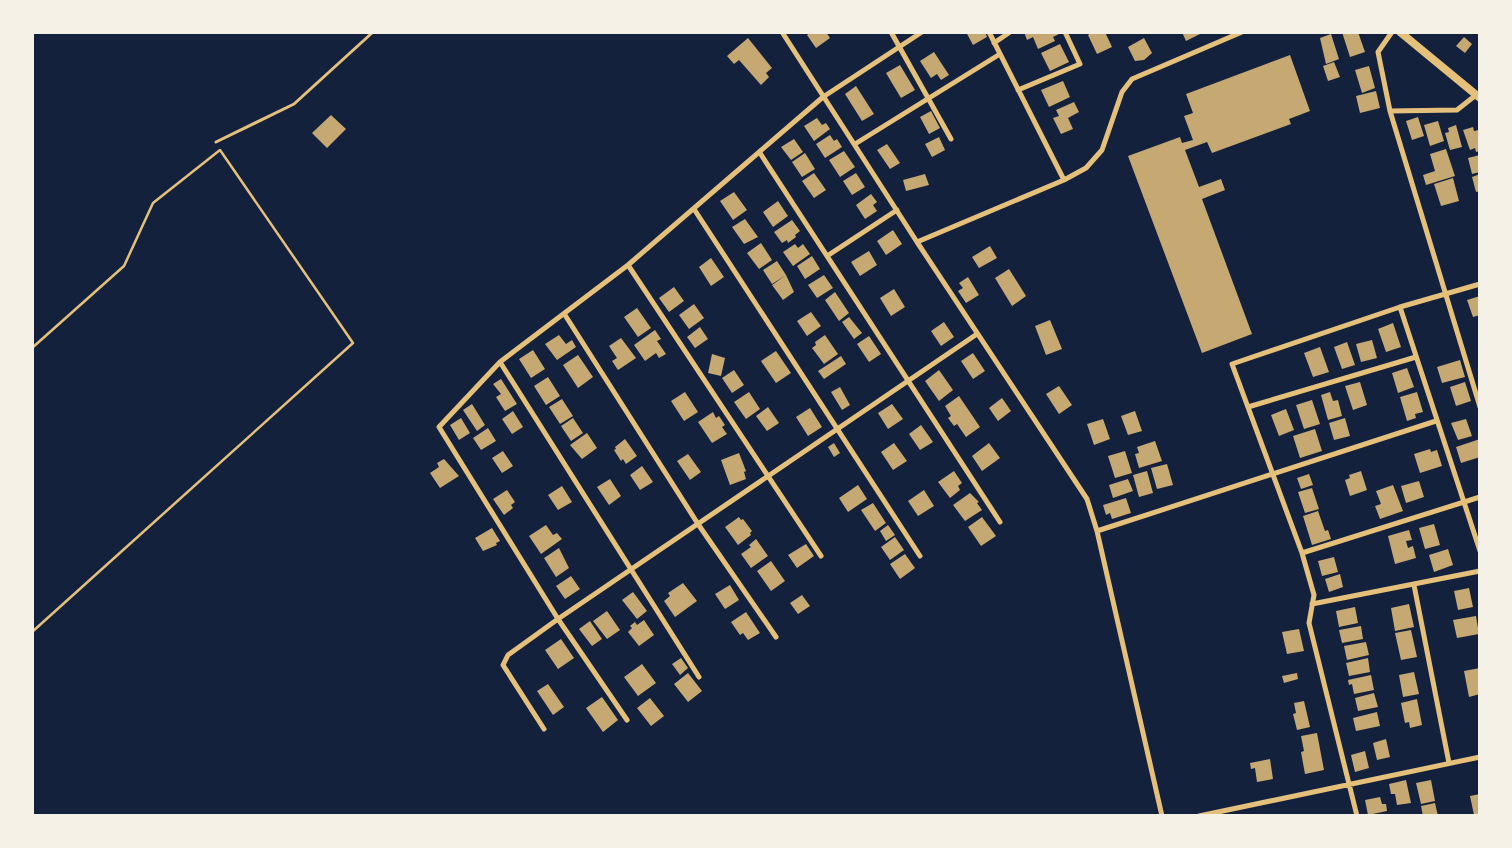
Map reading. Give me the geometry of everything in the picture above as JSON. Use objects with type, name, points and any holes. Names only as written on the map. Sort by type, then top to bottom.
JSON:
[{"type":"street","points":[[782,32],[896,210],[1087,499],[1097,531],[1162,816]]},
{"type":"street","points":[[891,32],[951,139]]},
{"type":"street","points":[[627,720],[558,619],[439,427],[500,362],[566,315],[628,265],[823,97],[922,32]]},
{"type":"street","points":[[989,32],[1064,180]]},
{"type":"street","points":[[994,43],[1010,32]]},
{"type":"street","points":[[1018,90],[1080,64],[1065,32]]},
{"type":"street","points":[[917,242],[1064,180],[1086,168],[1102,150],[1122,92],[1132,80],[1231,34],[1242,32]]},
{"type":"street","points":[[1392,32],[1378,52],[1390,111],[1480,407]]},
{"type":"street","points":[[1390,111],[1457,110],[1478,97],[1400,32]]},
{"type":"street","points":[[855,144],[1000,54]]},
{"type":"street","points":[[760,152],[1000,522]]},
{"type":"street","points":[[694,209],[920,556]]},
{"type":"street","points":[[827,256],[896,210]]},
{"type":"street","points":[[628,265],[821,556]]},
{"type":"street","points":[[1357,816],[1308,623],[1314,595],[1302,553],[1232,364],[1400,307],[1480,284]]},
{"type":"street","points":[[1400,307],[1436,422],[1480,551]]},
{"type":"street","points":[[566,315],[698,524],[776,637]]},
{"type":"street","points":[[544,729],[503,665],[508,655],[977,334]]},
{"type":"street","points":[[1248,407],[1416,357]]},
{"type":"street","points":[[500,362],[699,677]]},
{"type":"street","points":[[1097,531],[1436,422]]},
{"type":"street","points":[[1302,553],[1480,497]]},
{"type":"street","points":[[1312,604],[1414,586],[1480,571]]},
{"type":"street","points":[[1414,586],[1449,763]]},
{"type":"street","points":[[1200,816],[1349,783],[1480,757]]},
{"type":"lane","points":[[216,142],[294,104],[373,32]]},
{"type":"path","points":[[32,348],[124,266],[153,203],[220,150],[353,343],[32,632]]},
{"type":"building","points":[[811,32],[826,32],[830,38],[816,48],[807,35]]},
{"type":"building","points":[[966,32],[985,32],[987,37],[973,45]]},
{"type":"building","points":[[1024,32],[1058,32],[1059,34],[1053,37],[1055,41],[1038,49],[1033,37],[1027,40]]},
{"type":"building","points":[[1092,32],[1105,32],[1112,47],[1097,54],[1088,35]]},
{"type":"building","points":[[1182,32],[1204,32],[1186,41]]},
{"type":"building","points":[[1342,32],[1358,32],[1365,52],[1350,57]]},
{"type":"building","points":[[1331,34],[1339,59],[1326,64],[1320,38]]},
{"type":"building","points":[[1464,37],[1472,44],[1465,53],[1456,46]]},
{"type":"building","points":[[748,38],[772,68],[766,73],[769,77],[761,85],[739,60],[734,64],[727,56]]},
{"type":"building","points":[[1144,38],[1152,53],[1144,60],[1135,61],[1128,47]]},
{"type":"building","points":[[1060,44],[1069,62],[1050,71],[1041,53]]},
{"type":"building","points":[[934,52],[949,75],[941,80],[937,74],[931,78],[920,61]]},
{"type":"building","points":[[1290,55],[1310,111],[1289,119],[1291,124],[1212,153],[1207,142],[1185,150],[1199,187],[1221,179],[1225,190],[1202,199],[1252,334],[1202,353],[1128,156],[1180,137],[1182,143],[1193,140],[1184,116],[1193,113],[1186,94]]},
{"type":"building","points":[[1334,62],[1340,77],[1328,81],[1323,66]]},
{"type":"building","points":[[900,65],[915,90],[901,98],[886,73]]},
{"type":"building","points":[[1369,66],[1375,88],[1362,93],[1355,70]]},
{"type":"building","points":[[1063,81],[1070,97],[1049,107],[1041,90]]},
{"type":"building","points":[[856,86],[874,114],[862,121],[845,94]]},
{"type":"building","points":[[1376,91],[1380,108],[1360,113],[1356,96]]},
{"type":"building","points":[[1074,102],[1079,112],[1068,118],[1073,129],[1061,134],[1053,118],[1059,116],[1056,110]]},
{"type":"building","points":[[931,111],[940,128],[929,134],[920,117]]},
{"type":"building","points":[[331,115],[346,129],[327,148],[312,133]]},
{"type":"building","points":[[1418,117],[1424,136],[1412,140],[1406,121]]},
{"type":"building","points":[[817,118],[822,125],[826,123],[830,129],[814,141],[804,126]]},
{"type":"building","points":[[1438,121],[1444,141],[1430,146],[1424,125]]},
{"type":"building","points":[[1456,125],[1462,147],[1450,150],[1445,133],[1449,132],[1448,128]]},
{"type":"building","points":[[1473,127],[1474,131],[1479,130],[1480,132],[1480,151],[1476,152],[1475,148],[1470,150],[1463,130]]},
{"type":"building","points":[[830,135],[834,141],[837,139],[842,147],[825,158],[816,144]]},
{"type":"building","points":[[939,137],[945,150],[932,157],[925,144]]},
{"type":"building","points":[[794,139],[803,152],[791,160],[781,147]]},
{"type":"building","points":[[887,144],[900,163],[890,169],[877,150]]},
{"type":"building","points":[[1446,149],[1455,176],[1426,185],[1423,175],[1435,171],[1430,154]]},
{"type":"building","points":[[844,151],[855,167],[840,177],[829,160]]},
{"type":"building","points":[[805,153],[815,169],[802,177],[792,162]]},
{"type":"building","points":[[1480,155],[1480,172],[1472,174],[1468,158]]},
{"type":"building","points":[[814,173],[826,190],[814,198],[802,181]]},
{"type":"building","points":[[856,173],[865,187],[852,195],[843,181]]},
{"type":"building","points":[[925,174],[929,185],[906,191],[903,180]]},
{"type":"building","points":[[1480,174],[1480,191],[1476,192],[1472,177]]},
{"type":"building","points":[[1453,178],[1459,201],[1441,206],[1434,184]]},
{"type":"building","points":[[734,192],[747,210],[733,220],[720,201]]},
{"type":"building","points":[[871,194],[877,202],[873,205],[877,211],[865,219],[856,205]]},
{"type":"building","points":[[778,201],[788,216],[773,227],[763,212]]},
{"type":"building","points":[[745,219],[758,237],[744,244],[732,227]]},
{"type":"building","points":[[792,220],[800,231],[788,243],[787,240],[782,243],[774,232]]},
{"type":"building","points":[[893,230],[902,244],[886,255],[877,241]]},
{"type":"building","points":[[761,243],[772,260],[759,269],[747,253]]},
{"type":"building","points":[[795,244],[798,248],[803,244],[810,254],[793,266],[783,252]]},
{"type":"building","points":[[990,246],[997,258],[979,268],[972,257]]},
{"type":"building","points":[[869,251],[877,265],[860,276],[851,262]]},
{"type":"building","points":[[812,256],[820,269],[805,279],[797,266]]},
{"type":"building","points":[[711,258],[724,277],[711,286],[699,267]]},
{"type":"building","points":[[777,261],[786,275],[772,284],[763,270]]},
{"type":"building","points":[[1009,269],[1026,296],[1012,306],[995,278]]},
{"type":"building","points":[[786,275],[794,292],[783,300],[772,285]]},
{"type":"building","points":[[824,275],[833,288],[817,298],[808,285]]},
{"type":"building","points":[[968,277],[979,295],[966,303],[958,291],[963,288],[959,283]]},
{"type":"building","points":[[674,287],[684,301],[669,312],[659,298]]},
{"type":"building","points":[[894,289],[905,307],[891,316],[880,298]]},
{"type":"building","points":[[835,292],[849,313],[839,321],[825,300]]},
{"type":"building","points":[[1480,296],[1480,315],[1473,317],[1467,300]]},
{"type":"building","points":[[694,304],[704,318],[689,329],[679,315]]},
{"type":"building","points":[[637,308],[651,328],[638,337],[624,317]]},
{"type":"building","points":[[811,312],[821,326],[807,336],[797,321]]},
{"type":"building","points":[[849,317],[862,333],[854,339],[842,322]]},
{"type":"building","points":[[1050,320],[1062,349],[1046,355],[1035,326]]},
{"type":"building","points":[[944,322],[954,337],[941,346],[931,331]]},
{"type":"building","points":[[1393,323],[1401,347],[1386,352],[1378,329]]},
{"type":"building","points":[[700,327],[708,339],[695,348],[687,337]]},
{"type":"building","points":[[655,330],[661,339],[657,341],[666,354],[659,358],[656,353],[645,361],[634,345]]},
{"type":"building","points":[[559,335],[566,344],[572,340],[576,347],[557,360],[545,344]]},
{"type":"building","points":[[825,335],[838,354],[824,364],[812,348],[816,345],[815,342]]},
{"type":"building","points":[[869,336],[881,354],[869,362],[857,344]]},
{"type":"building","points":[[621,338],[636,358],[618,370],[612,361],[617,358],[609,346]]},
{"type":"building","points":[[1372,340],[1377,358],[1361,362],[1356,344]]},
{"type":"building","points":[[1347,342],[1355,365],[1342,369],[1334,347]]},
{"type":"building","points":[[1320,347],[1329,372],[1313,377],[1304,353]]},
{"type":"building","points":[[533,350],[545,369],[531,378],[519,359]]},
{"type":"building","points":[[776,351],[791,373],[776,383],[761,361]]},
{"type":"building","points":[[973,353],[985,371],[973,379],[961,361]]},
{"type":"building","points":[[712,354],[725,358],[721,376],[708,373]]},
{"type":"building","points":[[578,355],[593,377],[578,388],[563,365]]},
{"type":"building","points":[[841,356],[846,364],[824,379],[818,371]]},
{"type":"building","points":[[1460,360],[1465,377],[1442,383],[1437,367]]},
{"type":"building","points":[[1407,368],[1414,387],[1398,393],[1392,373]]},
{"type":"building","points":[[734,370],[744,385],[732,393],[722,378]]},
{"type":"building","points":[[939,370],[953,390],[939,401],[925,381]]},
{"type":"building","points":[[548,377],[560,396],[546,405],[534,386]]},
{"type":"building","points":[[501,379],[517,404],[505,411],[496,397],[501,394],[493,384]]},
{"type":"building","points":[[1360,382],[1367,405],[1353,410],[1345,386]]},
{"type":"building","points":[[1465,382],[1471,401],[1456,406],[1450,387]]},
{"type":"building","points":[[1059,386],[1072,405],[1059,414],[1046,394]]},
{"type":"building","points":[[840,387],[850,405],[842,410],[831,392]]},
{"type":"building","points":[[685,392],[698,412],[684,421],[671,401]]},
{"type":"building","points":[[749,392],[760,409],[746,419],[734,402]]},
{"type":"building","points":[[1330,392],[1333,401],[1338,400],[1342,416],[1328,420],[1321,395]]},
{"type":"building","points":[[1417,392],[1423,412],[1415,414],[1416,418],[1407,421],[1400,397]]},
{"type":"building","points":[[959,396],[980,427],[966,437],[957,424],[954,426],[948,418],[951,416],[945,406]]},
{"type":"building","points":[[1002,398],[1011,411],[998,421],[989,408]]},
{"type":"building","points":[[562,399],[573,416],[560,424],[549,407]]},
{"type":"building","points":[[1312,400],[1320,424],[1304,429],[1296,405]]},
{"type":"building","points":[[472,404],[485,425],[477,431],[463,410]]},
{"type":"building","points":[[892,404],[903,419],[888,429],[878,413]]},
{"type":"building","points":[[768,407],[779,423],[767,431],[756,416]]},
{"type":"building","points":[[810,408],[822,427],[808,436],[796,417]]},
{"type":"building","points":[[1286,409],[1294,430],[1279,436],[1271,415]]},
{"type":"building","points":[[513,411],[523,427],[512,434],[502,419]]},
{"type":"building","points":[[1135,411],[1142,431],[1128,435],[1121,416]]},
{"type":"building","points":[[713,412],[716,418],[719,416],[725,425],[722,427],[727,434],[712,443],[698,422]]},
{"type":"building","points":[[461,418],[470,433],[459,440],[450,425]]},
{"type":"building","points":[[573,418],[583,433],[571,441],[561,426]]},
{"type":"building","points":[[1345,418],[1350,436],[1334,440],[1329,423]]},
{"type":"building","points":[[1103,419],[1110,439],[1094,445],[1087,424]]},
{"type":"building","points":[[1466,419],[1472,436],[1458,440],[1451,423]]},
{"type":"building","points":[[921,425],[933,442],[920,450],[909,434]]},
{"type":"building","points":[[488,428],[496,441],[481,450],[473,438]]},
{"type":"building","points":[[1315,429],[1322,451],[1300,458],[1293,436]]},
{"type":"building","points":[[587,433],[597,448],[582,459],[570,445]]},
{"type":"building","points":[[625,439],[637,456],[626,464],[623,459],[621,461],[614,450]]},
{"type":"building","points":[[1480,439],[1480,457],[1461,463],[1456,447]]},
{"type":"building","points":[[1155,441],[1162,461],[1139,468],[1135,454],[1139,453],[1137,447]]},
{"type":"building","points":[[834,443],[840,453],[834,457],[828,447]]},
{"type":"building","points":[[894,443],[907,461],[893,470],[881,452]]},
{"type":"building","points":[[989,443],[1000,458],[982,471],[972,456]]},
{"type":"building","points":[[1430,449],[1431,452],[1437,450],[1442,466],[1420,473],[1414,454]]},
{"type":"building","points":[[503,451],[513,466],[502,473],[492,458]]},
{"type":"building","points":[[1125,451],[1132,473],[1115,478],[1108,456]]},
{"type":"building","points":[[739,453],[746,471],[744,472],[746,479],[730,485],[721,460]]},
{"type":"building","points":[[688,454],[701,472],[690,480],[677,461]]},
{"type":"building","points":[[444,459],[459,476],[440,488],[430,473],[439,467],[437,463]]},
{"type":"building","points":[[1167,464],[1173,485],[1157,489],[1151,468]]},
{"type":"building","points":[[642,466],[653,482],[640,490],[630,475]]},
{"type":"building","points":[[954,471],[962,483],[958,486],[960,490],[950,498],[938,482]]},
{"type":"building","points":[[1147,471],[1153,493],[1139,497],[1133,475]]},
{"type":"building","points":[[1361,471],[1367,490],[1350,496],[1345,480],[1350,478],[1349,475]]},
{"type":"building","points":[[1309,474],[1313,485],[1301,489],[1297,478]]},
{"type":"building","points":[[610,479],[621,496],[609,505],[597,487]]},
{"type":"building","points":[[1128,479],[1133,491],[1113,498],[1109,485]]},
{"type":"building","points":[[1419,481],[1424,497],[1406,503],[1401,486]]},
{"type":"building","points":[[858,485],[867,499],[848,512],[839,498]]},
{"type":"building","points":[[1393,485],[1403,511],[1380,519],[1375,506],[1381,504],[1376,491]]},
{"type":"building","points":[[562,486],[572,502],[558,510],[548,495]]},
{"type":"building","points":[[1312,488],[1319,509],[1305,513],[1298,492]]},
{"type":"building","points":[[507,490],[515,502],[511,505],[513,508],[504,515],[493,499]]},
{"type":"building","points":[[924,490],[934,506],[918,516],[908,501]]},
{"type":"building","points":[[970,493],[979,502],[977,503],[982,510],[965,521],[953,505]]},
{"type":"building","points":[[1126,498],[1131,513],[1112,519],[1110,513],[1106,515],[1103,505]]},
{"type":"building","points":[[873,503],[886,523],[875,531],[861,510]]},
{"type":"building","points":[[1318,511],[1325,531],[1328,530],[1331,539],[1312,545],[1303,516]]},
{"type":"building","points":[[739,517],[741,520],[743,519],[752,531],[751,535],[738,545],[725,527]]},
{"type":"building","points":[[982,517],[996,536],[981,546],[968,527]]},
{"type":"building","points":[[1434,524],[1440,545],[1425,549],[1419,528]]},
{"type":"building","points":[[546,525],[553,535],[557,533],[562,539],[541,554],[529,536]]},
{"type":"building","points":[[888,525],[895,535],[886,541],[880,531]]},
{"type":"building","points":[[492,528],[500,541],[496,543],[497,545],[483,551],[475,538]]},
{"type":"building","points":[[1409,530],[1412,540],[1406,541],[1408,548],[1413,546],[1416,558],[1395,564],[1388,536]]},
{"type":"building","points":[[895,537],[904,550],[890,560],[881,547]]},
{"type":"building","points":[[756,539],[768,556],[751,568],[741,554],[751,547],[749,545]]},
{"type":"building","points":[[806,544],[814,556],[797,568],[788,555]]},
{"type":"building","points":[[559,548],[569,568],[556,577],[544,558]]},
{"type":"building","points":[[1448,549],[1453,565],[1434,572],[1429,555]]},
{"type":"building","points":[[905,554],[915,568],[900,579],[890,564]]},
{"type":"building","points":[[1334,557],[1338,572],[1322,576],[1318,561]]},
{"type":"building","points":[[771,561],[785,581],[771,591],[757,571]]},
{"type":"building","points":[[1340,574],[1343,587],[1329,592],[1325,579]]},
{"type":"building","points":[[571,576],[580,589],[565,599],[556,586]]},
{"type":"building","points":[[683,583],[697,601],[675,617],[664,601],[670,596],[668,593]]},
{"type":"building","points":[[730,585],[739,600],[725,609],[715,594]]},
{"type":"building","points":[[1469,588],[1473,607],[1458,610],[1454,591]]},
{"type":"building","points":[[633,592],[647,611],[637,619],[622,600]]},
{"type":"building","points":[[802,595],[810,606],[798,614],[790,603]]},
{"type":"building","points":[[1409,604],[1414,627],[1395,631],[1391,608]]},
{"type":"building","points":[[1355,607],[1358,623],[1339,627],[1336,611]]},
{"type":"building","points":[[607,611],[620,630],[607,639],[593,621]]},
{"type":"building","points":[[746,612],[760,633],[748,640],[743,633],[740,635],[731,622]]},
{"type":"building","points":[[1476,616],[1479,634],[1457,638],[1453,620]]},
{"type":"building","points":[[644,620],[654,635],[639,646],[628,632],[632,628],[630,626],[635,622],[637,625]]},
{"type":"building","points":[[590,621],[602,639],[592,646],[579,629]]},
{"type":"building","points":[[1361,626],[1363,639],[1342,643],[1339,630]]},
{"type":"building","points":[[1299,629],[1304,651],[1287,654],[1282,632]]},
{"type":"building","points":[[1411,630],[1417,657],[1401,660],[1395,633]]},
{"type":"building","points":[[561,639],[574,658],[558,669],[545,650]]},
{"type":"building","points":[[1366,642],[1369,655],[1347,660],[1344,646]]},
{"type":"building","points":[[681,658],[688,668],[680,675],[672,664]]},
{"type":"building","points":[[1368,658],[1370,672],[1349,676],[1346,663]]},
{"type":"building","points":[[642,664],[656,683],[638,696],[624,677]]},
{"type":"building","points":[[1480,668],[1480,694],[1469,697],[1464,671]]},
{"type":"building","points":[[1414,672],[1419,694],[1403,697],[1399,675]]},
{"type":"building","points":[[688,673],[702,691],[688,702],[674,684]]},
{"type":"building","points":[[1297,673],[1298,679],[1284,683],[1282,676]]},
{"type":"building","points":[[1371,675],[1374,690],[1354,694],[1352,684],[1349,685],[1348,680]]},
{"type":"building","points":[[548,684],[564,707],[553,715],[537,691]]},
{"type":"building","points":[[1374,693],[1378,707],[1358,711],[1355,698]]},
{"type":"building","points":[[602,697],[618,720],[603,732],[586,708]]},
{"type":"building","points":[[650,698],[664,716],[651,726],[637,708]]},
{"type":"building","points":[[1417,699],[1422,725],[1410,728],[1409,722],[1405,723],[1401,703]]},
{"type":"building","points":[[1304,701],[1310,727],[1297,730],[1293,714],[1296,713],[1294,703]]},
{"type":"building","points":[[1377,712],[1380,726],[1356,731],[1353,718]]},
{"type":"building","points":[[1317,733],[1324,770],[1305,774],[1301,752],[1304,751],[1301,736]]},
{"type":"building","points":[[1386,739],[1390,757],[1377,760],[1373,743]]},
{"type":"building","points":[[1365,751],[1369,768],[1355,772],[1351,755]]},
{"type":"building","points":[[1270,759],[1273,779],[1257,782],[1255,768],[1251,769],[1250,763]]},
{"type":"building","points":[[1406,780],[1411,803],[1397,805],[1395,794],[1391,794],[1389,784]]},
{"type":"building","points":[[1431,780],[1435,801],[1421,804],[1416,783]]},
{"type":"building","points":[[1480,794],[1480,814],[1474,815],[1470,796]]},
{"type":"building","points":[[1380,797],[1382,804],[1386,804],[1387,811],[1368,815],[1365,800]]},
{"type":"building","points":[[1435,803],[1438,816],[1423,816],[1421,806]]}]
